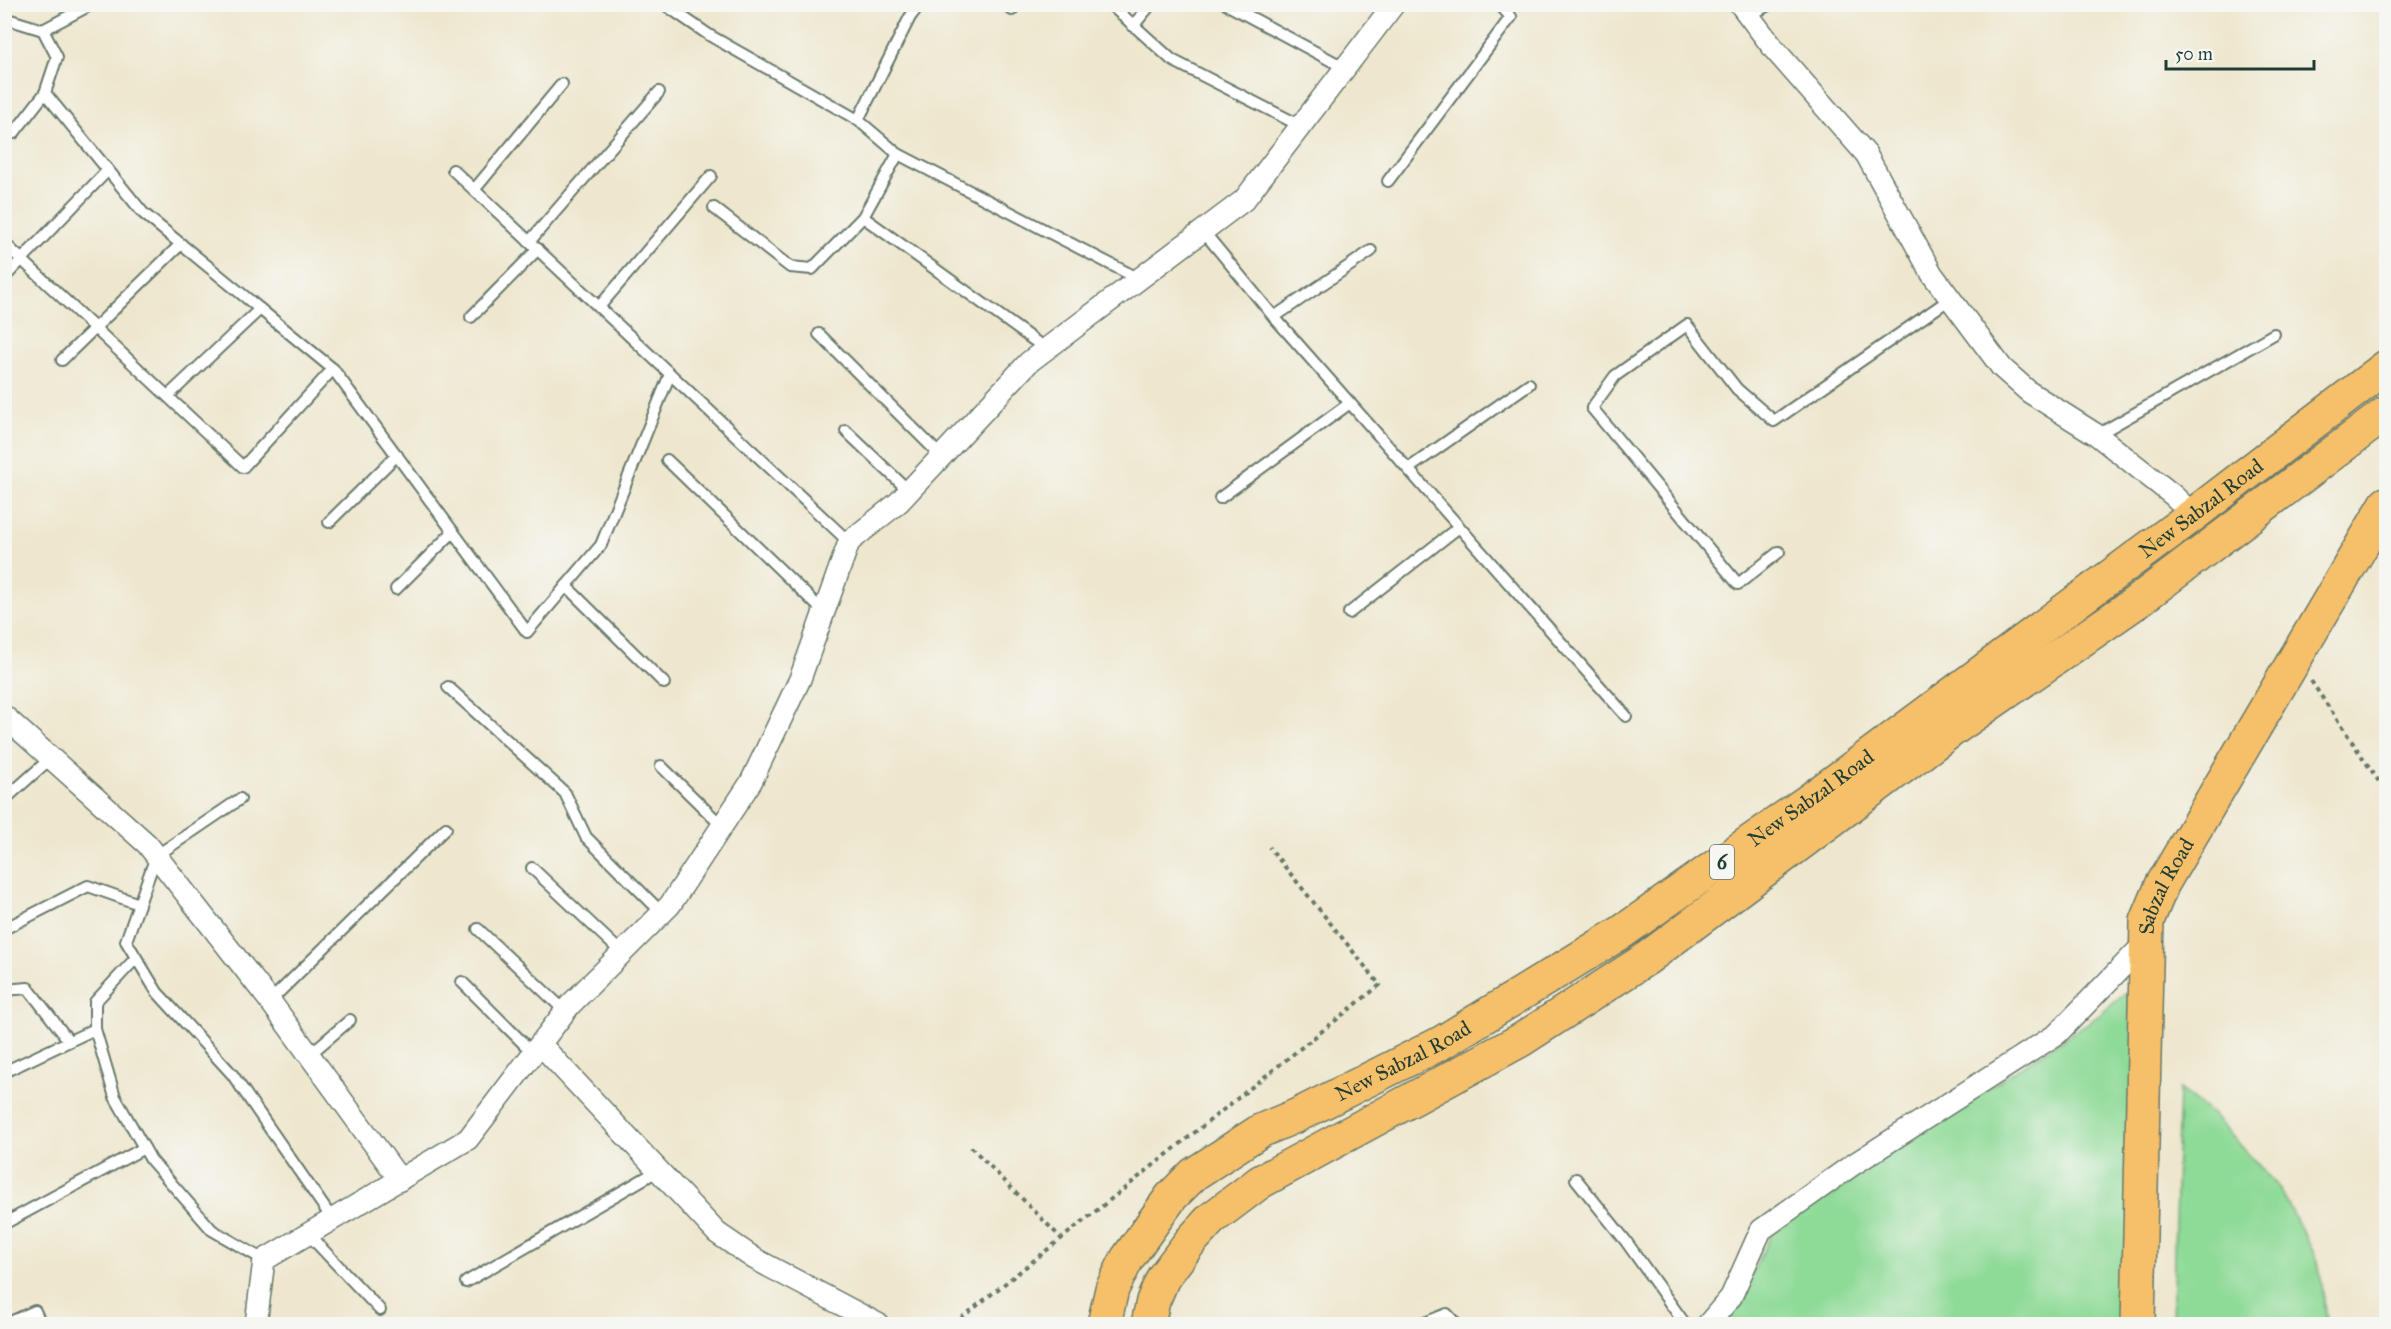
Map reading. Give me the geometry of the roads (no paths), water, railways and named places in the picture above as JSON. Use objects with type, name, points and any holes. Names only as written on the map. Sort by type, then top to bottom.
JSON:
[{"type":"main road","points":[[2384,421],[2360,389],[2386,367]]},
{"type":"main road","name":"New Sabzal Road","points":[[1104,1324],[1112,1289],[1127,1259],[1171,1197],[1194,1174],[1260,1131],[1298,1115],[1441,1043],[1622,932],[1820,792],[2360,389]]},
{"type":"main road","name":"New Sabzal Road","points":[[1148,1324],[1153,1301],[1163,1278],[1190,1242],[1211,1219],[1260,1182],[1521,1040],[1646,959],[1952,730],[2135,603],[2384,421]]},
{"type":"main road","name":"Sabzal Road","points":[[2138,1324],[2147,921],[2162,885],[2295,657],[2372,533],[2386,504]]},
{"type":"street","points":[[256,1324],[264,1260],[468,1139],[565,1011],[662,913],[751,782],[800,679],[849,542],[909,491],[1029,362],[1244,200],[1394,4]]},
{"type":"street","points":[[1745,10],[1774,49],[1866,154],[1932,274],[2002,368],[2029,392],[2097,435],[2174,496],[2193,515]]},
{"type":"street","points":[[4,716],[147,844],[270,1001],[400,1180]]},
{"type":"street","points":[[1708,1324],[1731,1297],[1761,1230],[1851,1166],[2057,1034],[2147,941]]},
{"type":"street","points":[[538,1049],[717,1233],[754,1259],[879,1324]]},
{"type":"lane","points":[[4,18],[43,30],[92,4]]},
{"type":"lane","points":[[664,4],[709,35],[858,120],[898,154],[1139,279]]},
{"type":"lane","points":[[858,120],[910,17],[920,4]]},
{"type":"lane","points":[[1110,4],[1172,60],[1301,126]]},
{"type":"lane","points":[[1133,26],[1151,4]]},
{"type":"lane","points":[[1226,4],[1345,68]]},
{"type":"lane","points":[[1388,181],[1511,17],[1499,4]]},
{"type":"lane","points":[[1745,10],[1770,4]]},
{"type":"lane","points":[[4,134],[14,133],[45,93],[57,57],[43,30]]},
{"type":"lane","points":[[474,190],[562,84]]},
{"type":"lane","points":[[471,317],[659,92]]},
{"type":"lane","points":[[45,93],[143,213],[333,369],[527,632],[601,545],[670,374]]},
{"type":"lane","points":[[714,208],[790,267],[812,269],[863,217],[898,154]]},
{"type":"lane","points":[[4,278],[108,170]]},
{"type":"lane","points":[[453,170],[849,542]]},
{"type":"lane","points":[[599,307],[711,176]]},
{"type":"lane","points":[[863,217],[1046,349]]},
{"type":"lane","points":[[1203,231],[1274,317],[1626,716]]},
{"type":"lane","points":[[4,243],[243,467],[333,369]]},
{"type":"lane","points":[[62,360],[181,244]]},
{"type":"lane","points":[[1274,317],[1371,251]]},
{"type":"lane","points":[[1779,552],[1738,584],[1592,408],[1615,376],[1687,326],[1737,389],[1774,421],[1950,299]]},
{"type":"lane","points":[[168,396],[260,309]]},
{"type":"lane","points":[[819,334],[941,456]]},
{"type":"lane","points":[[2097,435],[2274,334]]},
{"type":"lane","points":[[1408,469],[1529,384]]},
{"type":"lane","points":[[1220,498],[1350,403]]},
{"type":"lane","points":[[846,431],[909,491]]},
{"type":"lane","points":[[329,522],[397,455]]},
{"type":"lane","points":[[667,460],[824,612]]},
{"type":"lane","points":[[1349,613],[1459,526]]},
{"type":"lane","points":[[396,589],[453,532]]},
{"type":"lane","points":[[566,586],[664,683]]},
{"type":"lane","points":[[448,687],[565,793],[586,837],[662,913]]},
{"type":"lane","points":[[4,800],[51,758]]},
{"type":"lane","points":[[661,766],[722,826]]},
{"type":"lane","points":[[240,799],[156,856],[126,941],[157,992],[232,1074],[333,1220]]},
{"type":"lane","points":[[270,1001],[446,828]]},
{"type":"lane","points":[[532,868],[622,953]]},
{"type":"lane","points":[[4,929],[88,886],[139,904]]},
{"type":"lane","points":[[478,929],[565,1011]]},
{"type":"lane","points":[[136,957],[95,1002],[95,1029],[115,1097],[151,1160],[212,1230],[264,1260]]},
{"type":"lane","points":[[462,982],[538,1049]]},
{"type":"lane","points":[[4,990],[28,988],[69,1041]]},
{"type":"lane","points":[[309,1055],[350,1020]]},
{"type":"lane","points":[[4,1072],[95,1029]]},
{"type":"lane","points":[[4,1213],[9,1221],[144,1148]]},
{"type":"lane","points":[[466,1282],[658,1170]]},
{"type":"lane","points":[[1576,1179],[1625,1240],[1685,1324]]},
{"type":"lane","points":[[309,1234],[380,1310]]},
{"type":"lane","points":[[6,1324],[35,1311],[41,1324]]},
{"type":"lane","points":[[1422,1324],[1447,1314],[1456,1324]]}]
